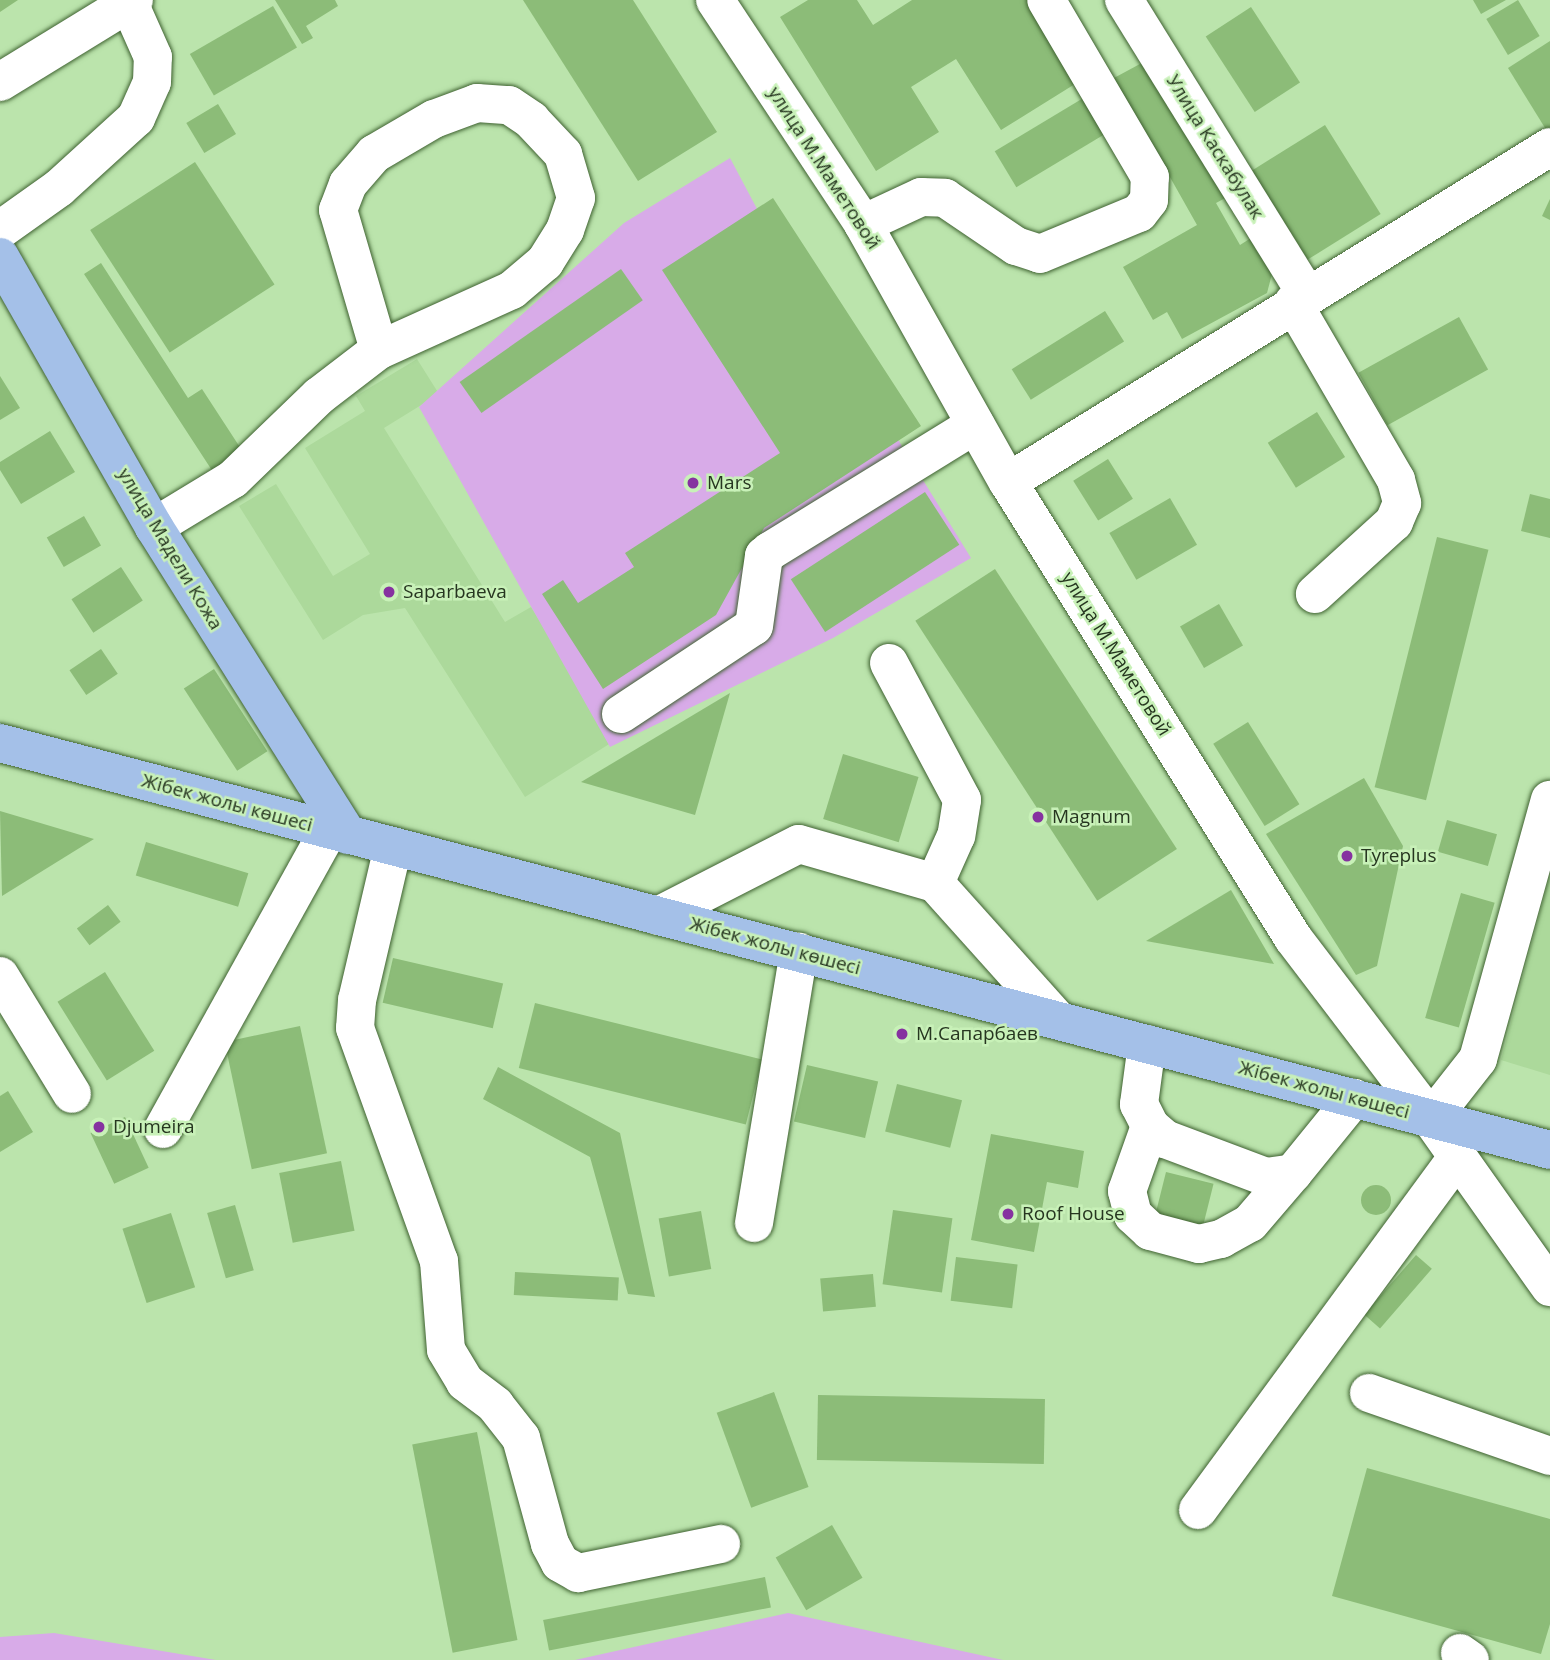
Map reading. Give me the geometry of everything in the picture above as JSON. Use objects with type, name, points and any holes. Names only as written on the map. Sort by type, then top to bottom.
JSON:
[{"type":"main road","name":"улица Мадели Кожа","points":[[0,257],[154,527],[339,832]]},
{"type":"main road","name":"Жібек жолы көшесі","points":[[0,743],[1550,1150]]},
{"type":"street","points":[[863,224],[920,197],[945,198],[1016,246],[1040,254],[1139,213],[1149,200],[1150,177],[1046,0]]},
{"type":"street","name":"Улица Каскабулак","points":[[1124,0],[1300,299],[1396,481],[1402,503],[1394,522],[1315,594]]},
{"type":"street","points":[[0,82],[132,2],[153,57],[152,82],[136,118],[59,188],[0,230]]},
{"type":"street","name":"улица М.Маметовой","points":[[726,4],[863,224],[1008,482],[1293,938],[1432,1119],[1550,1287]]},
{"type":"street","points":[[154,527],[233,479],[319,396],[379,350],[512,290],[545,262],[565,230],[576,198],[563,154],[531,120],[509,105],[477,103],[434,119],[374,154],[348,184],[338,210],[379,350]]},
{"type":"street","points":[[1008,482],[1300,299],[1550,147]]},
{"type":"street","points":[[621,714],[754,626],[765,556],[769,551],[975,425]]},
{"type":"street","points":[[889,663],[962,800],[956,836],[935,883]]},
{"type":"street","points":[[1432,1119],[1478,1059],[1550,800]]},
{"type":"street","points":[[163,1129],[339,832]]},
{"type":"street","points":[[658,916],[799,844],[935,883],[1058,1020]]},
{"type":"street","points":[[393,847],[356,1000],[355,1028],[439,1261],[446,1350],[465,1382],[495,1405],[522,1438],[550,1544],[560,1563],[578,1573],[721,1544]]},
{"type":"street","points":[[754,1223],[799,952]]},
{"type":"street","points":[[0,976],[72,1094]]},
{"type":"street","points":[[1147,1044],[1139,1104],[1150,1126],[1165,1139],[1266,1177],[1293,1173]]},
{"type":"street","points":[[1150,1126],[1127,1191],[1133,1215],[1150,1231],[1199,1244],[1221,1239],[1250,1223],[1354,1098]]},
{"type":"street","points":[[1198,1510],[1458,1156]]},
{"type":"street","points":[[1369,1393],[1550,1456]]},
{"type":"shaded area","name":"Mars","points":[[730,158],[764,222],[971,558],[833,638],[610,747],[419,407],[624,223]]},
{"type":"shaded area","name":"Saparbaeva","points":[[417,359],[439,394],[384,428],[505,622],[531,607],[614,741],[525,797],[405,608],[363,615],[323,640],[239,506],[276,484],[333,576],[370,554],[305,448],[365,411],[356,396]]},
{"type":"shaded area","points":[[1550,875],[1550,1075],[1501,1060]]},
{"type":"shaded area","points":[[788,1613],[1003,1660],[575,1660]]},
{"type":"shaded area","points":[[54,1633],[216,1660],[0,1660],[0,1637]]},
{"type":"building","points":[[0,0],[18,0],[0,12]]},
{"type":"building","points":[[275,0],[335,0],[338,6],[306,26],[313,38],[302,44]]},
{"type":"building","points":[[523,0],[633,0],[717,132],[638,181]]},
{"type":"building","points":[[808,0],[857,0],[873,25],[912,0],[1034,0],[1083,79],[1001,130],[956,59],[911,87],[939,132],[876,171],[780,17]]},
{"type":"building","points":[[1473,0],[1506,0],[1481,14]]},
{"type":"building","points":[[1518,0],[1540,36],[1508,55],[1486,19]]},
{"type":"building","points":[[273,6],[297,48],[214,96],[190,54]]},
{"type":"building","points":[[1251,7],[1300,82],[1255,112],[1206,36]]},
{"type":"building","points":[[1550,41],[1550,136],[1508,68]]},
{"type":"building","points":[[1151,58],[1229,196],[1216,203],[1240,245],[1251,238],[1272,274],[1267,293],[1182,339],[1167,312],[1153,320],[1123,267],[1197,225],[1114,78]]},
{"type":"building","points":[[1095,91],[1117,127],[1016,187],[995,151]]},
{"type":"building","points":[[218,104],[236,134],[204,153],[186,123]]},
{"type":"building","points":[[1325,125],[1381,214],[1308,260],[1252,171]]},
{"type":"building","points":[[195,162],[275,284],[170,353],[90,230]]},
{"type":"building","points":[[773,198],[921,426],[764,528],[716,615],[603,689],[542,594],[563,580],[578,603],[634,567],[625,553],[780,453],[662,270]]},
{"type":"building","points":[[1550,199],[1550,220],[1542,216]]},
{"type":"building","points":[[101,263],[188,398],[202,389],[245,455],[215,475],[84,274]]},
{"type":"building","points":[[621,269],[643,300],[481,413],[460,382]]},
{"type":"building","points":[[1105,311],[1124,342],[1031,400],[1012,369]]},
{"type":"building","points":[[1459,317],[1488,369],[1388,425],[1358,373]]},
{"type":"building","points":[[0,376],[20,408],[0,420]]},
{"type":"building","points":[[1317,412],[1345,457],[1296,488],[1268,443]]},
{"type":"building","points":[[50,431],[75,472],[21,504],[0,470],[0,462]]},
{"type":"building","points":[[1108,459],[1133,499],[1098,521],[1073,481]]},
{"type":"building","points":[[925,492],[959,545],[825,632],[791,579]]},
{"type":"building","points":[[1530,494],[1550,499],[1550,538],[1521,531]]},
{"type":"building","points":[[1170,498],[1197,545],[1136,580],[1109,533]]},
{"type":"building","points":[[84,516],[101,545],[64,567],[47,538]]},
{"type":"building","points":[[1437,537],[1488,550],[1426,800],[1375,787]]},
{"type":"building","points":[[121,567],[143,601],[93,633],[72,599]]},
{"type":"building","points":[[995,569],[1177,849],[1097,901],[915,621]]},
{"type":"building","points":[[1219,604],[1243,646],[1204,668],[1180,626]]},
{"type":"building","points":[[101,649],[118,674],[86,695],[69,670]]},
{"type":"building","points":[[214,669],[267,751],[237,771],[184,689]]},
{"type":"building","points":[[730,693],[695,815],[581,782]]},
{"type":"building","points":[[1248,722],[1299,804],[1265,826],[1213,744]]},
{"type":"building","points":[[843,754],[919,777],[899,842],[823,819]]},
{"type":"building","points":[[1364,778],[1403,846],[1377,966],[1356,975],[1266,834]]},
{"type":"building","points":[[0,811],[94,839],[2,896]]},
{"type":"building","points":[[1447,820],[1497,834],[1488,866],[1438,852]]},
{"type":"building","points":[[146,842],[248,873],[238,907],[136,875]]},
{"type":"building","points":[[1231,890],[1274,964],[1146,941]]},
{"type":"building","points":[[1461,893],[1495,903],[1459,1028],[1425,1018]]},
{"type":"building","points":[[108,905],[121,922],[89,945],[77,928]]},
{"type":"building","points":[[393,958],[503,983],[493,1028],[383,1003]]},
{"type":"building","points":[[105,972],[154,1051],[107,1081],[58,1002]]},
{"type":"building","points":[[535,1003],[762,1060],[746,1125],[519,1068]]},
{"type":"building","points":[[300,1026],[327,1153],[252,1169],[225,1042]]},
{"type":"building","points":[[807,1065],[878,1081],[865,1138],[794,1122]]},
{"type":"building","points":[[498,1067],[620,1133],[655,1297],[628,1294],[590,1157],[483,1099]]},
{"type":"building","points":[[897,1084],[962,1100],[950,1148],[885,1132]]},
{"type":"building","points":[[8,1091],[33,1132],[0,1152],[0,1096]]},
{"type":"building","points":[[125,1117],[149,1168],[114,1184],[91,1133]]},
{"type":"building","name":"Roof House","points":[[991,1134],[1084,1151],[1078,1188],[1047,1182],[1034,1252],[971,1240]]},
{"type":"building","points":[[341,1161],[355,1231],[293,1243],[279,1173]]},
{"type":"building","points":[[1166,1172],[1214,1184],[1203,1227],[1155,1215]]},
{"type":"building","points":[[1376,1185],[1387,1189],[1391,1200],[1387,1211],[1376,1215],[1365,1211],[1361,1200],[1365,1189]]},
{"type":"building","points":[[235,1205],[254,1270],[226,1278],[207,1213]]},
{"type":"building","points":[[893,1210],[952,1218],[942,1293],[883,1284]]},
{"type":"building","points":[[701,1211],[711,1269],[669,1277],[659,1218]]},
{"type":"building","points":[[171,1213],[195,1287],[147,1303],[122,1229]]},
{"type":"building","points":[[1416,1255],[1432,1269],[1380,1328],[1364,1315]]},
{"type":"building","points":[[956,1257],[1018,1265],[1012,1308],[951,1301]]},
{"type":"building","points":[[515,1272],[619,1277],[618,1300],[514,1295]]},
{"type":"building","points":[[873,1274],[876,1307],[823,1311],[820,1279]]},
{"type":"building","points":[[774,1392],[809,1487],[751,1508],[717,1413]]},
{"type":"building","points":[[818,1395],[1045,1399],[1044,1464],[817,1460]]},
{"type":"building","points":[[477,1432],[517,1640],[453,1653],[412,1445]]},
{"type":"building","points":[[1367,1468],[1550,1519],[1550,1624],[1541,1654],[1332,1596]]},
{"type":"building","points":[[832,1525],[863,1578],[806,1610],[776,1558]]},
{"type":"building","points":[[765,1577],[771,1607],[549,1651],[543,1620]]},
{"type":"place","name":"Mars","points":[[693,483]]},
{"type":"place","name":"Saparbaeva","points":[[389,592]]},
{"type":"place","name":"Magnum","points":[[1038,817]]},
{"type":"place","name":"Tyreplus","points":[[1347,856]]},
{"type":"place","name":"М.Сапарбаев","points":[[902,1034]]},
{"type":"place","name":"Djumeira","points":[[99,1127]]},
{"type":"place","name":"Roof House","points":[[1008,1214]]}]
